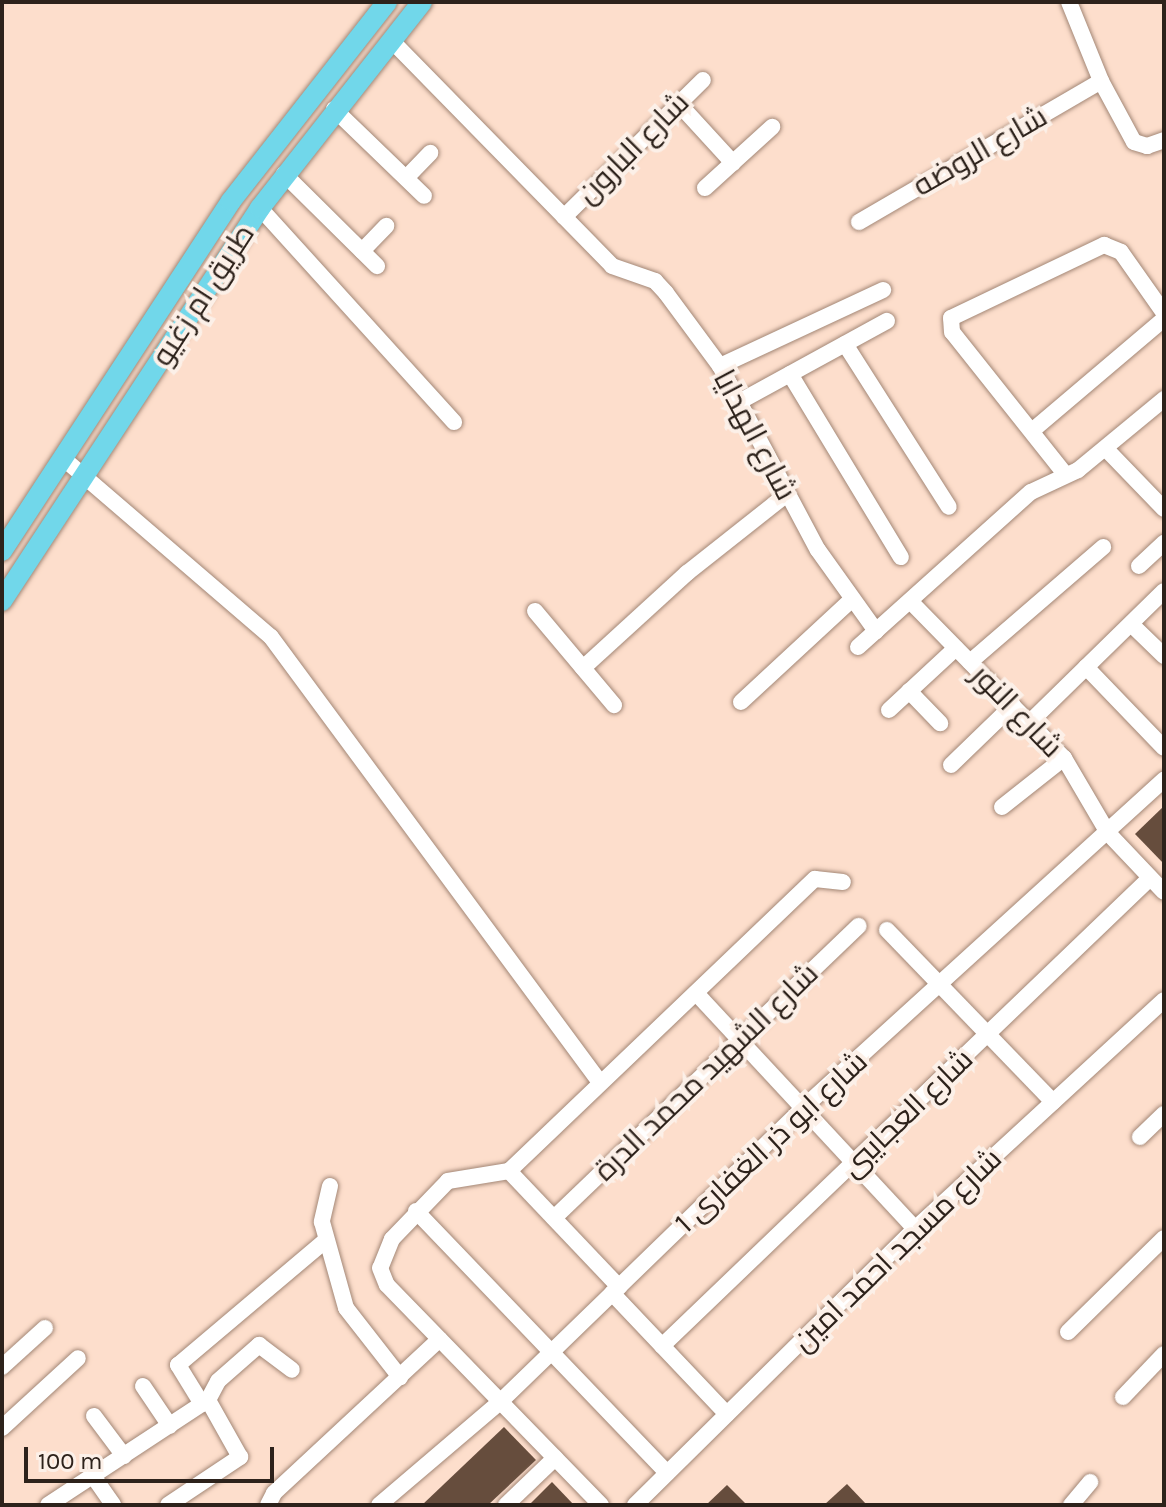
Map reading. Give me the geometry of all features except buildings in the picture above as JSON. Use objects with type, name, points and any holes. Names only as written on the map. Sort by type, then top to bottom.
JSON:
[{"type":"main road","name":"طريق ام زغيو","points":[[2,551],[231,201],[387,2]]},
{"type":"main road","name":"طريق ام زغيو","points":[[2,601],[260,208],[334,109],[422,2]]},
{"type":"street","points":[[1069,2],[1101,81],[1134,142],[1147,146],[1164,140]]},
{"type":"street","points":[[391,40],[564,217]]},
{"type":"street","name":"شارع البارون","points":[[564,217],[703,80]]},
{"type":"street","name":"شارع الروضه","points":[[859,222],[1101,81]]},
{"type":"street","points":[[679,104],[733,163]]},
{"type":"street","points":[[334,109],[424,196]]},
{"type":"street","points":[[705,188],[772,127]]},
{"type":"street","points":[[406,178],[430,153]]},
{"type":"street","points":[[284,174],[377,266]]},
{"type":"street","points":[[260,208],[454,422]]},
{"type":"street","name":"شارع الهدايا","points":[[564,217],[612,266],[655,281],[720,366],[787,494],[851,600],[876,631]]},
{"type":"street","points":[[362,251],[386,226]]},
{"type":"street","points":[[1033,430],[1164,316],[1114,245],[1094,249],[951,318],[952,332],[1065,474]]},
{"type":"street","points":[[720,366],[883,290]]},
{"type":"street","points":[[737,403],[887,321]]},
{"type":"street","points":[[845,344],[949,507]]},
{"type":"street","points":[[790,374],[901,557]]},
{"type":"street","points":[[858,647],[1031,492],[1107,450],[1164,399]]},
{"type":"street","points":[[1107,450],[1164,509]]},
{"type":"street","points":[[64,459],[271,637],[599,1081]]},
{"type":"street","points":[[583,668],[687,573],[787,494]]},
{"type":"street","points":[[1139,566],[1164,543]]},
{"type":"street","points":[[970,662],[1103,547]]},
{"type":"street","points":[[1030,722],[1164,591]]},
{"type":"street","points":[[741,702],[851,600]]},
{"type":"street","name":"شارع النور","points":[[910,601],[1064,758],[1108,833],[1164,892]]},
{"type":"street","points":[[535,611],[614,705]]},
{"type":"street","points":[[1131,624],[1164,656]]},
{"type":"street","points":[[889,710],[956,648]]},
{"type":"street","points":[[1086,667],[1164,748]]},
{"type":"street","points":[[909,691],[940,723]]},
{"type":"street","points":[[951,765],[1013,705]]},
{"type":"street","points":[[1002,807],[1064,758]]},
{"type":"street","name":"شارع ابو ذر الغفارى 1","points":[[379,1505],[500,1402],[803,1108],[1163,782]]},
{"type":"street","points":[[601,1505],[387,1285],[380,1268],[382,1253],[416,1211],[459,1175],[509,1171],[599,1081],[815,879],[825,875],[843,882]]},
{"type":"street","name":"شارع العجايبى","points":[[662,1346],[1150,878]]},
{"type":"street","name":"شارع الشهيد محمد الدرة","points":[[554,1218],[858,926]]},
{"type":"street","points":[[887,930],[1053,1102]]},
{"type":"street","points":[[696,993],[915,1229]]},
{"type":"street","name":"شارع مسجد احمد امين","points":[[635,1505],[915,1229],[1164,1000]]},
{"type":"street","points":[[1140,1137],[1164,1114]]},
{"type":"street","points":[[509,1171],[554,1218],[662,1346],[727,1414]]},
{"type":"street","points":[[330,1186],[322,1206],[326,1240],[346,1308],[400,1377]]},
{"type":"street","points":[[416,1211],[667,1473]]},
{"type":"street","points":[[1068,1332],[1164,1238]]},
{"type":"street","points":[[168,1505],[240,1457],[178,1365],[326,1240]]},
{"type":"street","points":[[2,1367],[45,1328]]},
{"type":"street","points":[[268,1505],[440,1339]]},
{"type":"street","points":[[48,1505],[205,1402],[218,1381],[259,1345],[292,1370]]},
{"type":"street","points":[[1123,1397],[1164,1354]]},
{"type":"street","points":[[2,1428],[78,1358]]},
{"type":"street","points":[[143,1386],[170,1426]]},
{"type":"street","points":[[94,1416],[124,1456]]},
{"type":"street","points":[[506,1505],[555,1458]]},
{"type":"street","points":[[93,1476],[113,1505]]},
{"type":"street","points":[[1071,1505],[1090,1482]]}]
